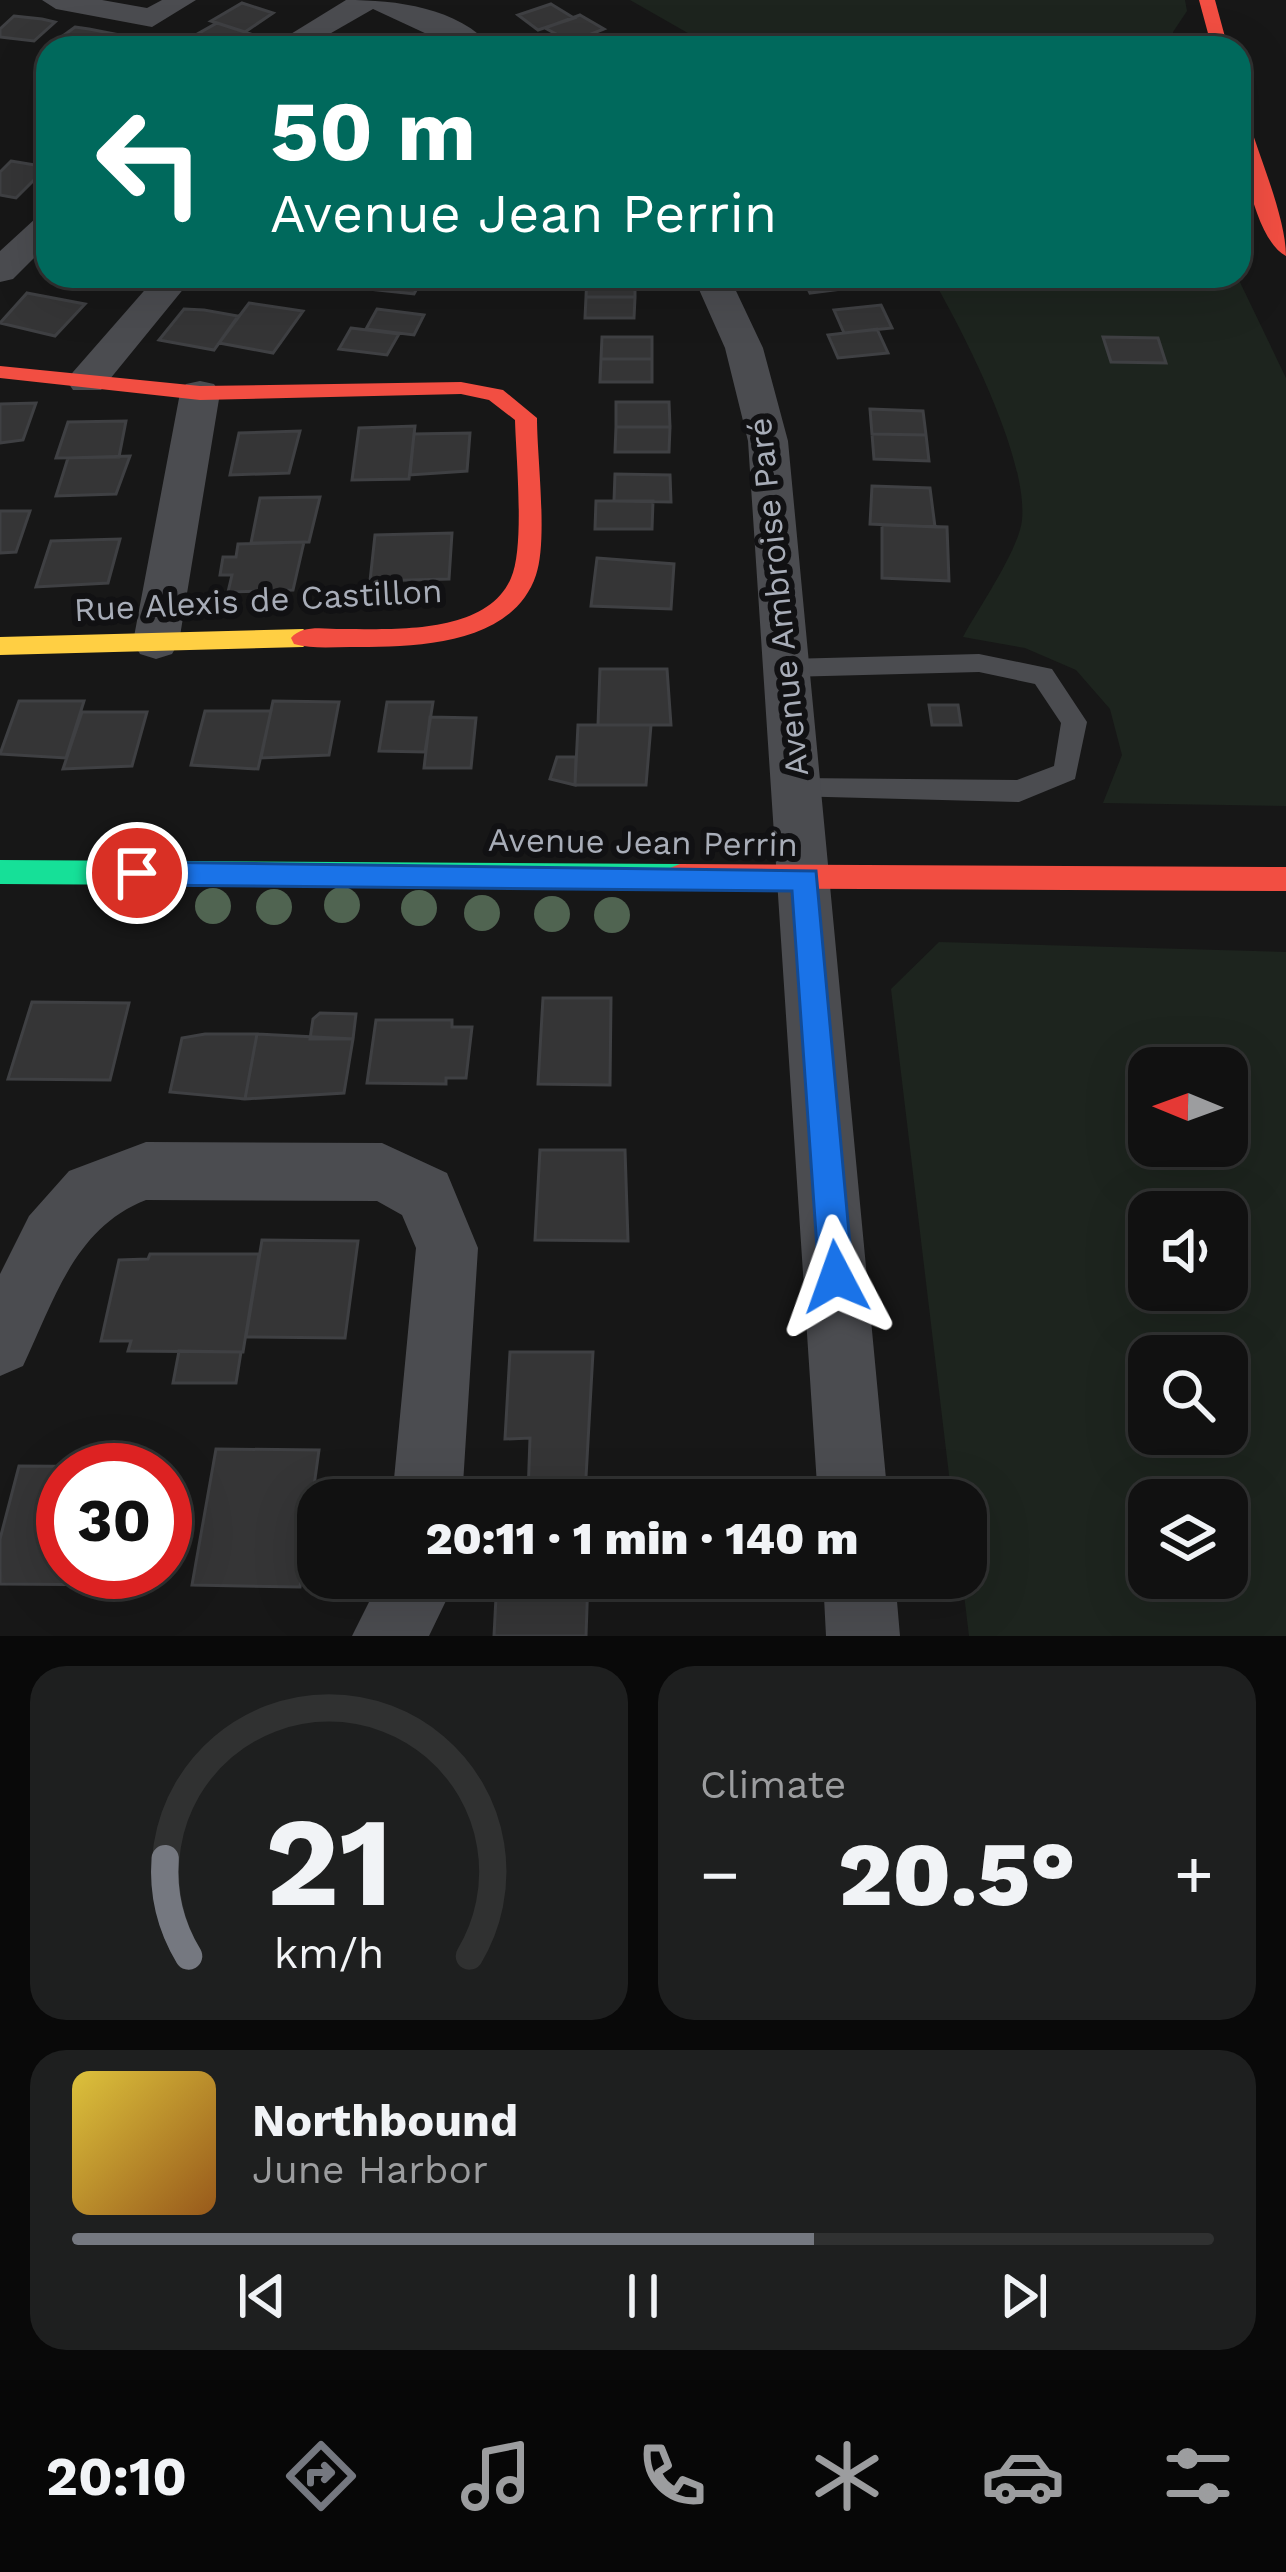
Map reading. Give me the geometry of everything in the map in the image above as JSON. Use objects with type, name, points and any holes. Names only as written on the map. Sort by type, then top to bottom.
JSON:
[{"type":"street","points":[[56,0],[152,18],[182,0]]},
{"type":"street","points":[[304,36],[367,0]]},
{"type":"street","points":[[1207,0],[1217,36]]},
{"type":"street","points":[[395,3],[456,36]]},
{"type":"street","points":[[1251,158],[1266,210],[1286,250]]},
{"type":"street","points":[[0,271],[36,236]]},
{"type":"street","points":[[87,381],[166,288]]},
{"type":"street","name":"Avenue Ambroise Paré","points":[[716,288],[744,348],[768,441],[851,1479]]},
{"type":"street","name":"Rue Alexis de Castillon","points":[[0,372],[200,393],[461,388],[496,395],[526,418],[524,577],[494,615],[441,634],[0,646]]},
{"type":"street","points":[[156,642],[200,393]]},
{"type":"street","name":"Avenue Jean Perrin","points":[[0,872],[1286,879]]},
{"type":"street","points":[[0,1343],[52,1238],[91,1192],[146,1171],[382,1172],[424,1194],[447,1248],[430,1479]]},
{"type":"street","points":[[389,1636],[409,1599]]},
{"type":"street","points":[[860,1599],[863,1636]]},
{"type":"lane","points":[[787,668],[979,663],[1043,676],[1073,722],[1066,772],[1019,791],[798,789]]},
{"type":"shaded area","points":[[630,0],[1185,0],[1187,11],[1173,36],[693,36]]},
{"type":"shaded area","points":[[938,288],[1243,288],[1286,378],[1286,806],[1103,803],[1122,755],[1110,709],[1076,670],[1025,648],[963,637],[1014,547],[1022,520],[1015,463],[960,328]]},
{"type":"shaded area","points":[[939,942],[1286,952],[1286,1636],[969,1636],[965,1599],[987,1599],[987,1479],[949,1479],[891,989]]},
{"type":"building","points":[[242,3],[273,13],[245,32],[211,21]]},
{"type":"building","points":[[551,4],[574,18],[538,30],[518,15]]},
{"type":"building","points":[[580,15],[604,29],[586,36],[560,36],[545,28]]},
{"type":"building","points":[[14,16],[55,22],[34,41],[0,37],[0,29]]},
{"type":"building","points":[[217,23],[254,36],[194,36]]},
{"type":"building","points":[[75,27],[115,34],[112,36],[63,36]]},
{"type":"building","points":[[11,161],[36,165],[36,178],[16,198],[0,195],[0,172]]},
{"type":"building","points":[[369,288],[417,288],[414,294]]},
{"type":"building","points":[[586,288],[635,288],[635,297],[586,297]]},
{"type":"building","points":[[808,288],[849,288],[810,293]]},
{"type":"building","points":[[27,293],[85,304],[55,336],[0,323]]},
{"type":"building","points":[[586,297],[635,297],[634,318],[585,318]]},
{"type":"building","points":[[249,303],[303,311],[273,353],[219,343]]},
{"type":"building","points":[[881,305],[892,328],[844,333],[834,310]]},
{"type":"building","points":[[184,309],[238,316],[214,350],[159,340]]},
{"type":"building","points":[[377,309],[424,315],[414,335],[366,329]]},
{"type":"building","points":[[351,328],[399,334],[387,355],[339,349]]},
{"type":"building","points":[[877,329],[888,353],[838,358],[828,335]]},
{"type":"building","points":[[602,337],[652,337],[652,359],[601,359]]},
{"type":"building","points":[[1103,337],[1158,338],[1166,363],[1111,362]]},
{"type":"building","points":[[601,359],[652,359],[652,382],[600,382]]},
{"type":"building","points":[[616,402],[669,402],[670,427],[616,427]]},
{"type":"building","points":[[36,403],[23,440],[0,443],[0,404]]},
{"type":"building","points":[[870,409],[923,411],[926,435],[872,434]]},
{"type":"building","points":[[126,421],[119,457],[56,458],[68,422]]},
{"type":"building","points":[[415,426],[409,479],[352,480],[359,428]]},
{"type":"building","points":[[616,427],[670,427],[669,452],[615,452]]},
{"type":"building","points":[[300,431],[289,473],[230,475],[239,433]]},
{"type":"building","points":[[470,433],[467,471],[410,475],[414,434]]},
{"type":"building","points":[[872,434],[926,435],[929,461],[874,459]]},
{"type":"building","points":[[130,456],[116,494],[56,496],[68,458]]},
{"type":"building","points":[[615,474],[670,475],[671,502],[614,501]]},
{"type":"building","points":[[872,486],[930,488],[935,527],[870,524]]},
{"type":"building","points":[[320,497],[309,542],[251,543],[260,498]]},
{"type":"building","points":[[596,501],[653,501],[652,529],[595,529]]},
{"type":"building","points":[[0,511],[30,511],[16,552],[0,553]]},
{"type":"building","points":[[882,525],[947,527],[949,581],[882,578]]},
{"type":"building","points":[[452,533],[449,579],[370,581],[375,535]]},
{"type":"building","points":[[120,539],[108,583],[36,587],[51,541]]},
{"type":"building","points":[[304,542],[293,590],[228,592],[232,575],[220,575],[223,557],[236,557],[238,544]]},
{"type":"building","points":[[597,558],[674,564],[671,609],[591,606]]},
{"type":"building","points":[[600,669],[667,669],[671,725],[598,725]]},
{"type":"building","points":[[19,701],[84,701],[66,758],[0,754]]},
{"type":"building","points":[[273,701],[339,702],[329,755],[261,758]]},
{"type":"building","points":[[387,702],[433,702],[425,752],[379,751]]},
{"type":"building","points":[[929,705],[958,705],[961,725],[932,725]]},
{"type":"building","points":[[205,711],[271,711],[258,769],[191,765]]},
{"type":"building","points":[[82,712],[147,712],[132,766],[63,769]]},
{"type":"building","points":[[430,717],[476,718],[471,768],[424,768]]},
{"type":"building","points":[[578,725],[651,725],[646,785],[575,785]]},
{"type":"building","points":[[557,757],[576,757],[575,785],[550,779]]},
{"type":"building","points":[[543,998],[611,998],[610,1085],[538,1084]]},
{"type":"building","points":[[32,1002],[129,1003],[110,1080],[8,1079]]},
{"type":"building","points":[[320,1013],[356,1014],[353,1039],[310,1039],[313,1019]]},
{"type":"building","points":[[376,1020],[452,1020],[452,1027],[472,1027],[466,1078],[446,1078],[446,1084],[367,1083]]},
{"type":"building","points":[[257,1034],[245,1099],[170,1092],[182,1038]]},
{"type":"building","points":[[257,1034],[353,1039],[344,1093],[245,1099]]},
{"type":"building","points":[[540,1150],[625,1150],[628,1241],[535,1240]]},
{"type":"building","points":[[262,1240],[358,1241],[345,1338],[246,1337]]},
{"type":"building","points":[[150,1254],[259,1254],[243,1352],[128,1351],[131,1341],[101,1341],[119,1260],[148,1259]]},
{"type":"building","points":[[179,1351],[241,1352],[236,1383],[173,1383]]},
{"type":"building","points":[[510,1352],[593,1352],[586,1479],[529,1479],[530,1438],[505,1439]]},
{"type":"building","points":[[216,1449],[319,1450],[315,1479],[297,1479],[297,1587],[192,1585]]},
{"type":"building","points":[[19,1466],[36,1466],[36,1584],[0,1584],[0,1539]]},
{"type":"building","points":[[496,1599],[587,1599],[586,1636],[494,1636]]},
{"type":"traffic: fast","points":[[0,872],[680,876]]},
{"type":"traffic: slow","points":[[0,646],[303,638]]},
{"type":"traffic: jam","points":[[1207,0],[1217,36]]},
{"type":"traffic: jam","points":[[1251,158],[1266,210],[1286,250]]},
{"type":"traffic: jam","points":[[0,372],[200,393],[461,388],[496,395],[526,418],[526,565],[510,600],[487,617],[427,634],[303,638]]},
{"type":"traffic: jam","points":[[680,876],[1286,879]]},
{"type":"route","points":[[137,873],[806,879],[836,1277]]}]
